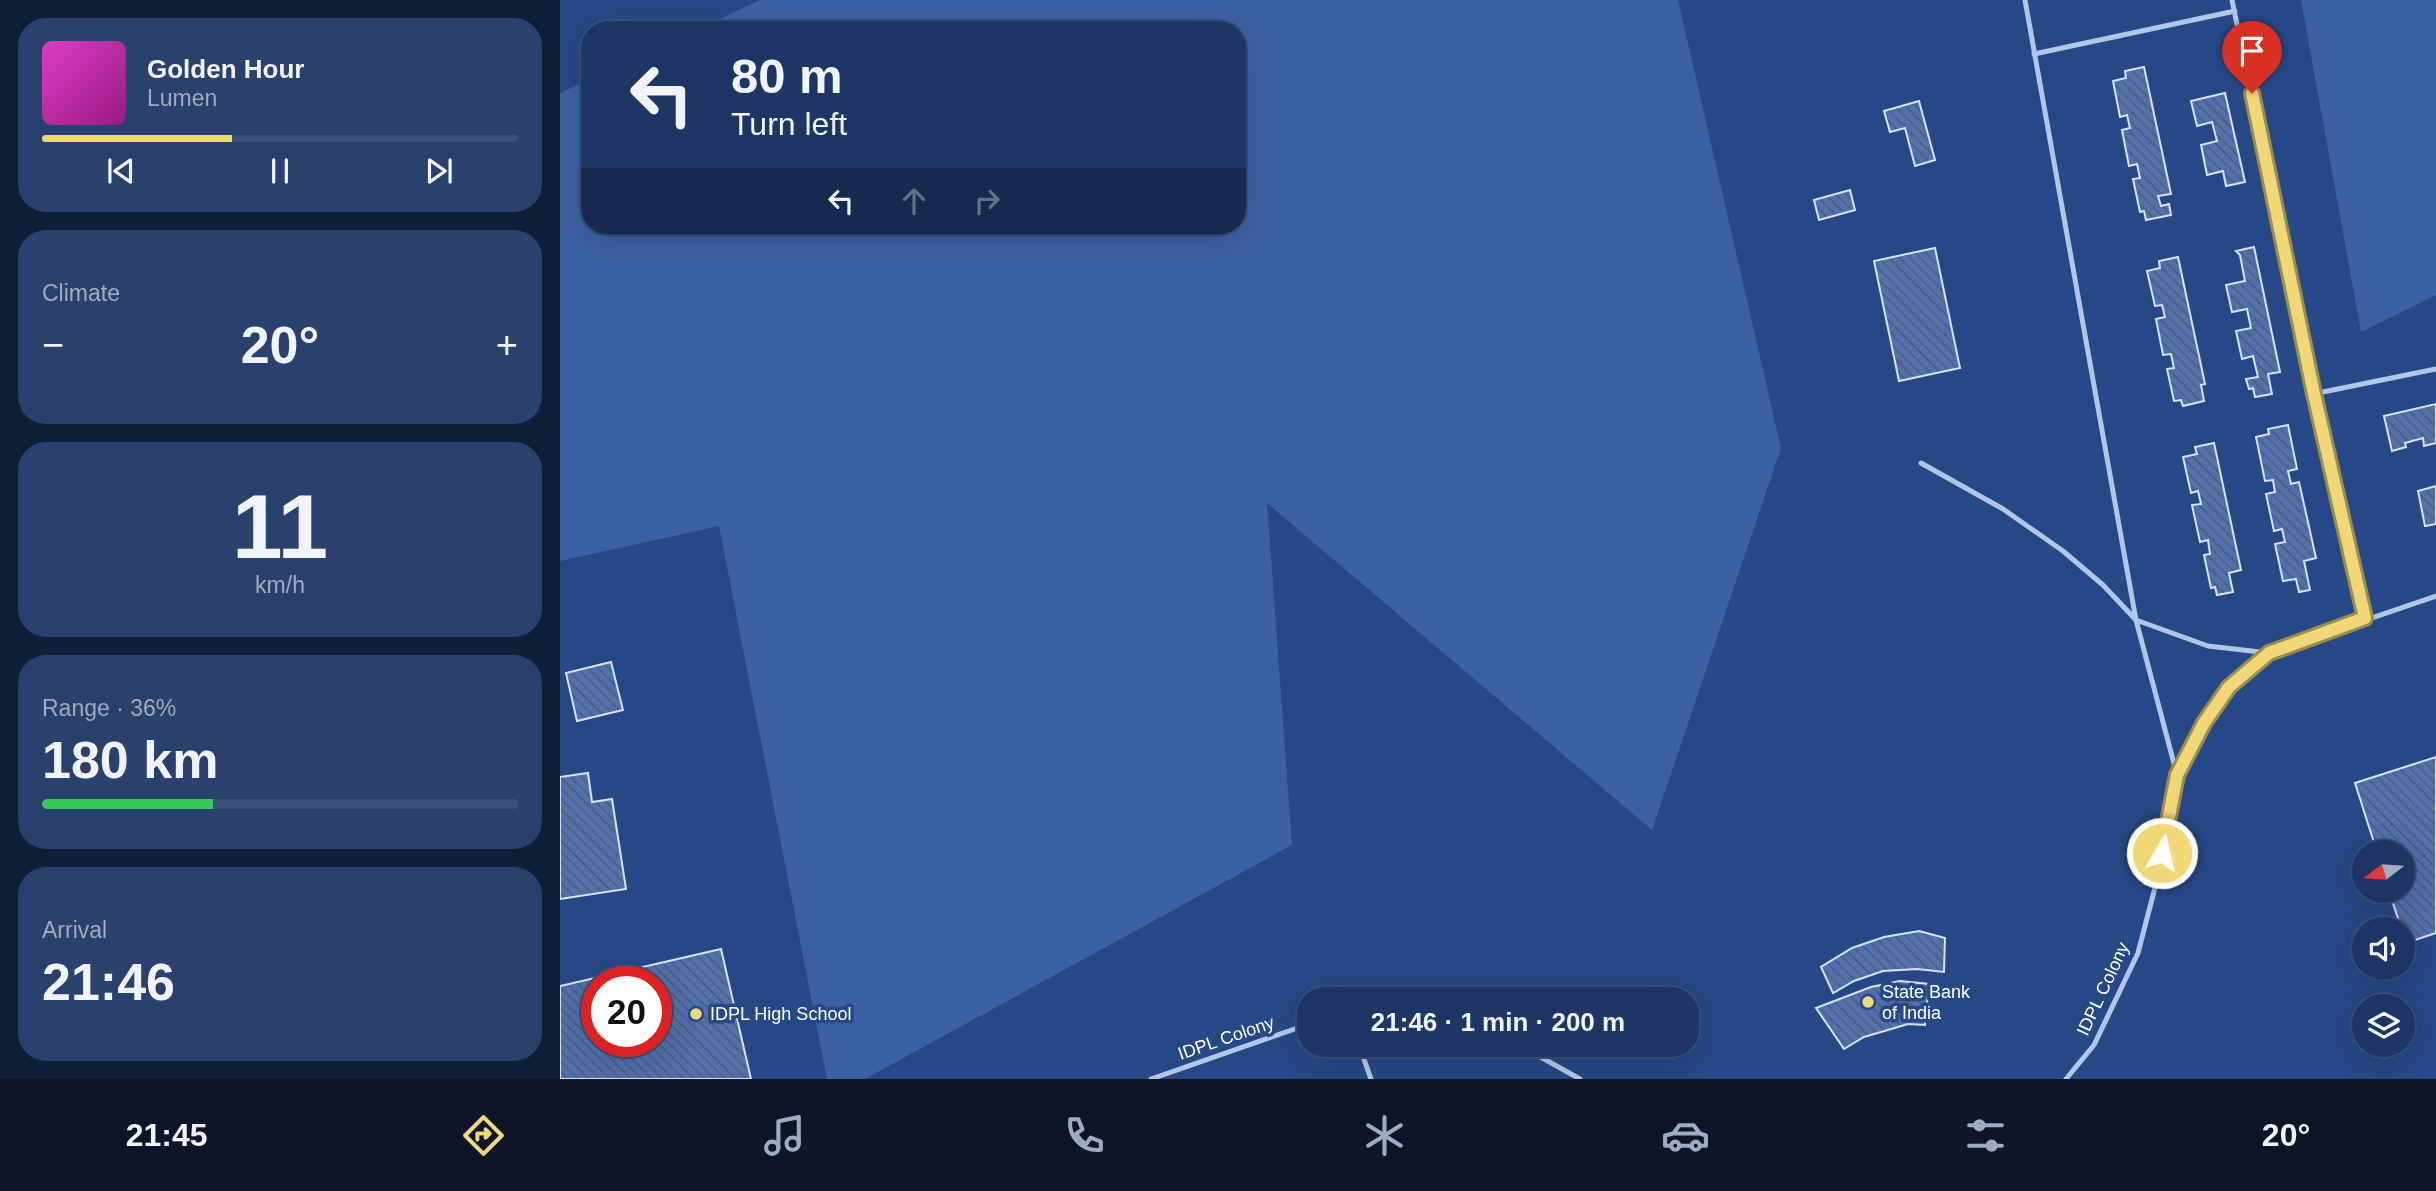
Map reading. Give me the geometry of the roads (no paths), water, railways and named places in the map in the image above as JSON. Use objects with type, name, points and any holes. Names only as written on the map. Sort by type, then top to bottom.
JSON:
[{"type":"lane","points":[[2025,0],[2136,620],[2177,775]]},
{"type":"lane","points":[[2232,0],[2314,394],[2365,618]]},
{"type":"lane","points":[[2034,54],[2235,11]]},
{"type":"lane","points":[[2314,394],[2436,369]]},
{"type":"lane","points":[[1921,463],[2003,509],[2063,551],[2103,585],[2136,620],[2208,646],[2269,653]]},
{"type":"lane","name":"IDPL Colony","points":[[2066,1079],[2094,1045],[2138,953],[2159,872],[2177,775],[2204,723],[2229,687],[2269,653],[2365,618],[2436,596]]},
{"type":"lane","name":"IDPL Colony","points":[[1151,1079],[1297,1028]]},
{"type":"lane","points":[[1363,1057],[1371,1079]]},
{"type":"lane","points":[[1541,1057],[1580,1079]]},
{"type":"place","name":"State Bank of India","points":[[1868,1002]]},
{"type":"place","name":"IDPL High School","points":[[696,1014]]}]
